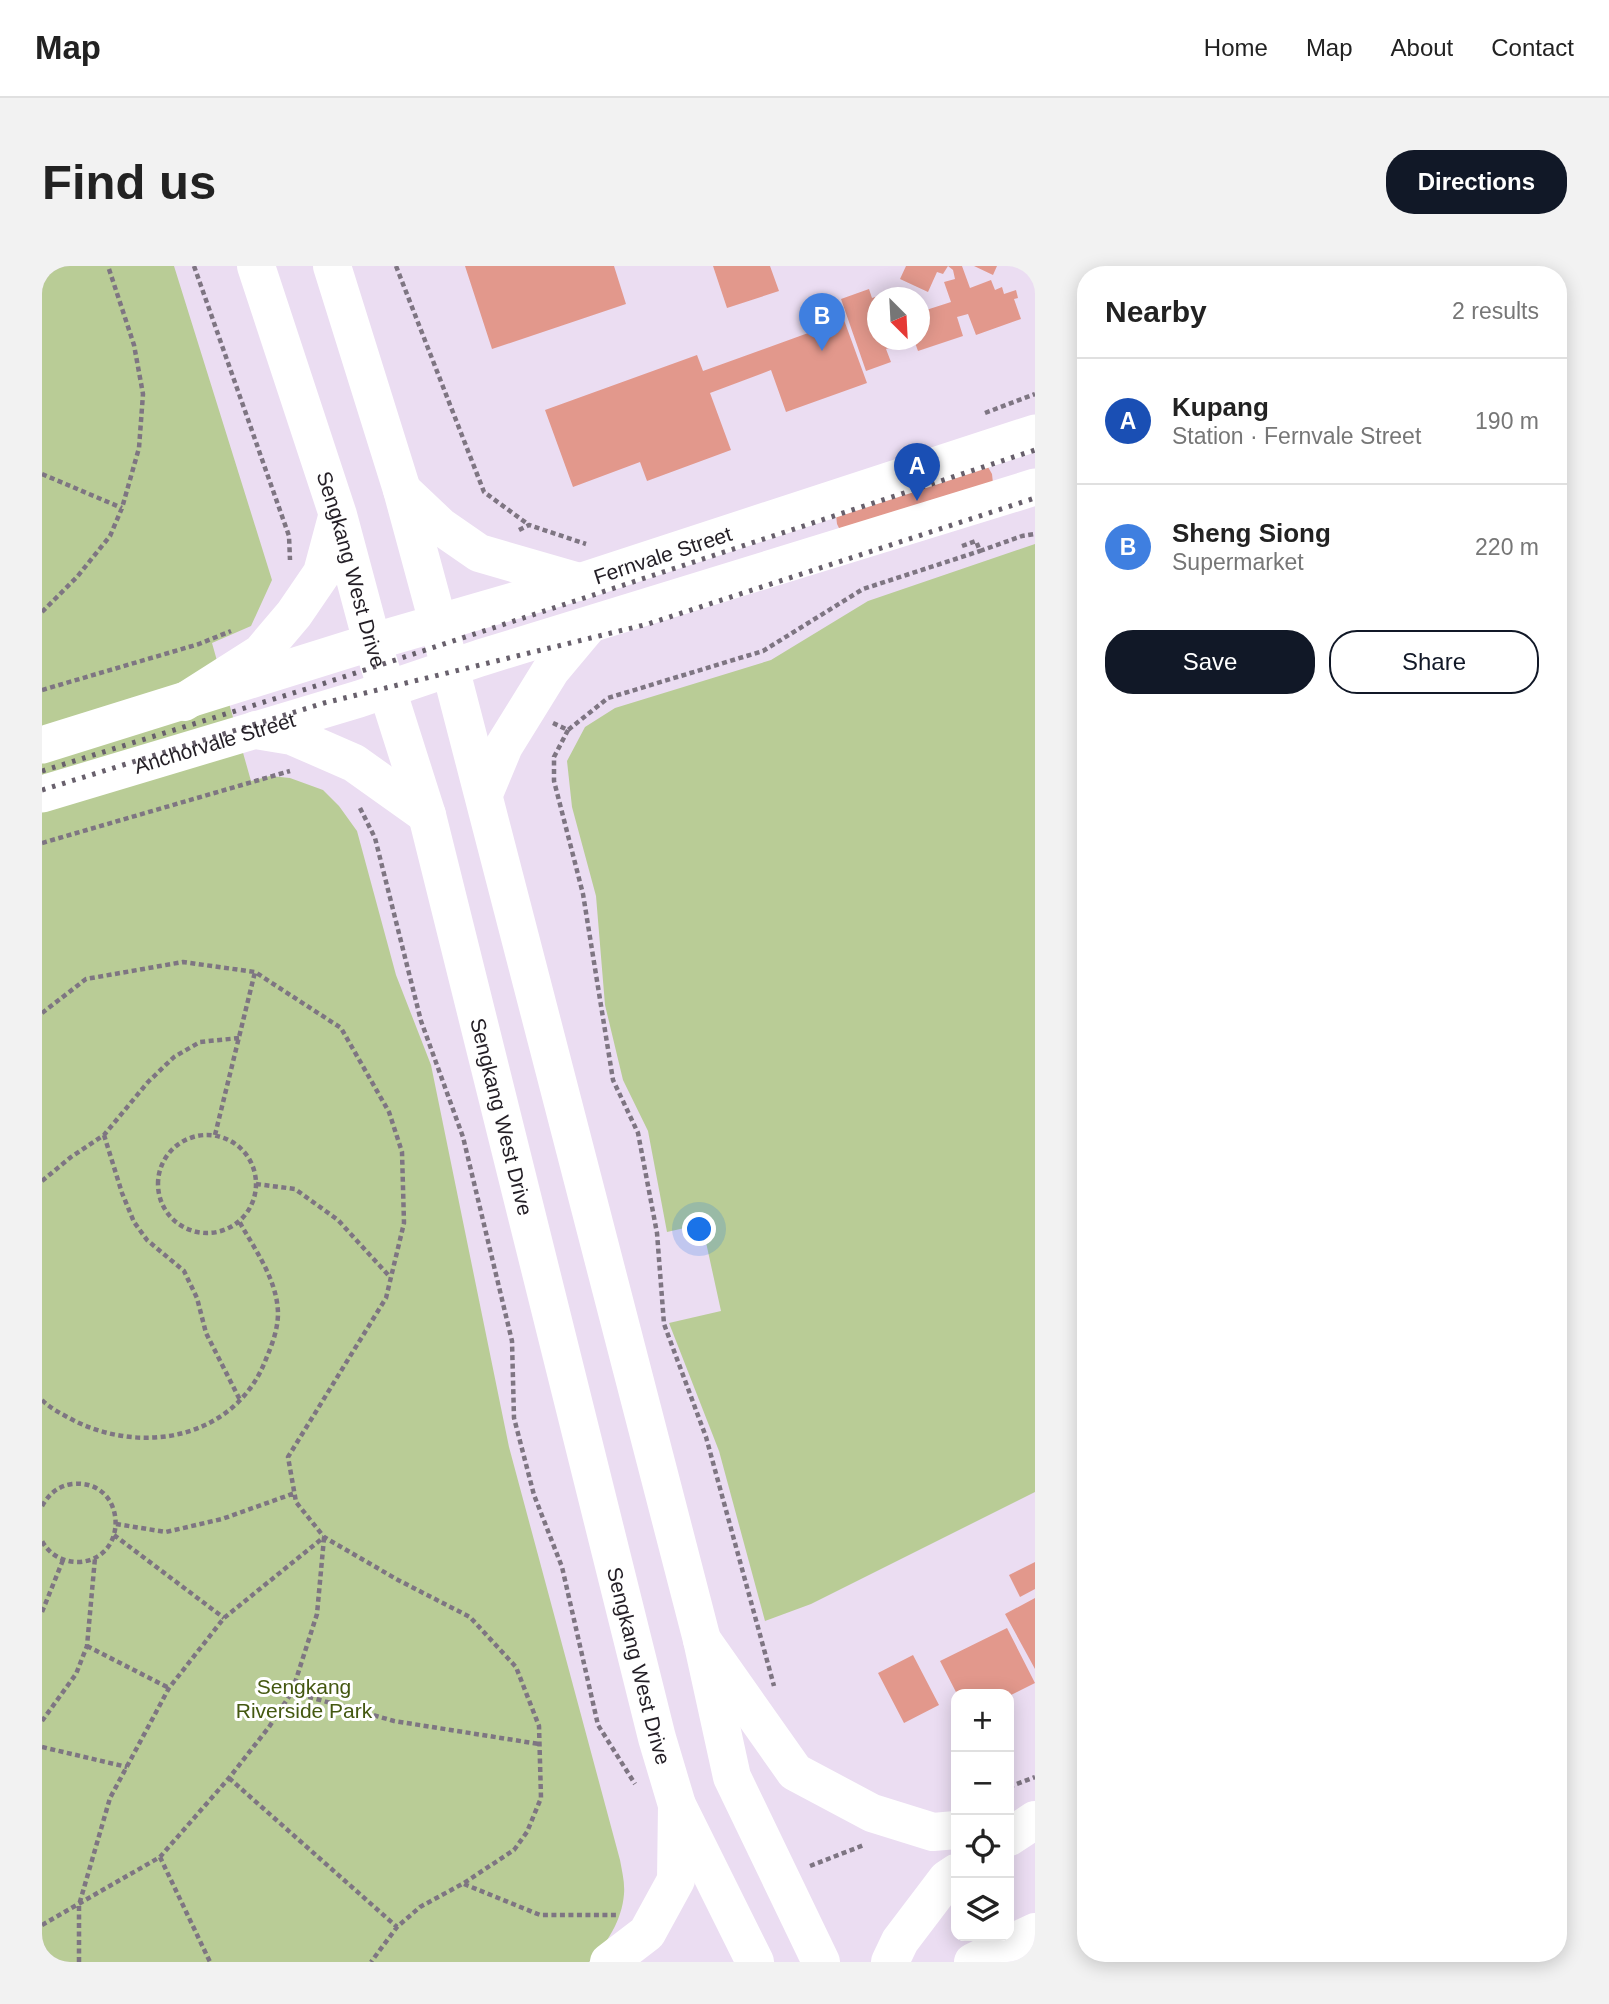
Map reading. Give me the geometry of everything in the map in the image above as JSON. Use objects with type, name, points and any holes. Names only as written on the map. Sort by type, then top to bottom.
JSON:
[{"type":"main road","name":"Sengkang West Drive","points":[[256,266],[338,515],[372,642],[427,815],[638,1653],[657,1738],[677,1805],[755,1962]]},
{"type":"main road","points":[[332,266],[402,490],[484,794],[702,1640],[732,1777],[821,1962]]},
{"type":"main road","points":[[402,490],[440,526],[479,553],[579,582]]},
{"type":"main road","points":[[184,702],[261,653],[294,614],[322,573],[338,515]]},
{"type":"main road","points":[[484,794],[504,746],[551,670],[587,627]]},
{"type":"main road","points":[[256,730],[292,736],[354,763],[427,815]]},
{"type":"main road","points":[[702,1640],[795,1772],[872,1813],[933,1832],[951,1830]]},
{"type":"main road","points":[[609,1962],[647,1933],[676,1880],[677,1805]]},
{"type":"main road","points":[[890,1962],[900,1941],[951,1876]]},
{"type":"main road","points":[[973,1962],[1035,1932]]},
{"type":"street","name":"Fernvale Street","points":[[287,670],[372,642],[579,582],[1035,433]]},
{"type":"street","points":[[387,689],[450,667],[1035,487]]},
{"type":"street","points":[[42,745],[287,670],[302,716]]},
{"type":"street","name":"Anchorvale Street","points":[[42,794],[387,689]]},
{"type":"path","points":[[42,612],[110,536],[122,508],[139,448],[144,394],[134,345],[108,266]]},
{"type":"path","points":[[194,266],[289,536],[290,567]]},
{"type":"path","points":[[396,266],[484,492],[529,525]]},
{"type":"path","points":[[42,474],[122,508]]},
{"type":"path","points":[[758,1632],[706,1437],[664,1324],[657,1233],[638,1133],[613,1080],[583,894],[554,780],[554,757],[568,730],[608,698],[763,651],[863,589],[1035,534]]},
{"type":"path","points":[[962,546],[976,541],[980,551]]},
{"type":"path","points":[[528,711],[568,730]]},
{"type":"path","points":[[42,843],[294,770]]},
{"type":"path","points":[[355,802],[363,811],[375,838],[421,1021],[463,1137],[512,1341],[514,1418],[534,1495],[562,1567],[598,1725],[638,1791]]},
{"type":"path","points":[[42,1013],[86,979],[183,962],[255,972],[341,1028],[389,1112],[402,1152],[404,1223],[391,1278],[386,1298],[288,1457],[296,1502],[324,1537],[398,1580],[470,1617],[516,1667],[539,1726],[541,1798],[527,1832],[514,1850],[464,1884],[420,1907],[397,1927],[371,1962]]},
{"type":"path","points":[[215,1135],[255,972]]},
{"type":"path","points":[[42,1181],[104,1135],[148,1082],[173,1057],[200,1042],[239,1038]]},
{"type":"path","points":[[104,1135],[134,1222],[147,1240],[184,1271],[197,1298],[206,1333],[240,1400]]},
{"type":"path","points":[[215,1135],[240,1147],[248,1157],[256,1184],[252,1204],[239,1221],[214,1233],[186,1228],[174,1221],[159,1197],[160,1169],[166,1157],[187,1139],[215,1135]]},
{"type":"path","points":[[256,1184],[295,1189],[338,1220],[391,1278]]},
{"type":"path","points":[[42,1401],[83,1425],[116,1437],[169,1437],[198,1429],[224,1415],[240,1400],[262,1369],[275,1335],[278,1315],[269,1275],[239,1221]]},
{"type":"path","points":[[42,1506],[51,1493],[59,1488],[86,1485],[102,1492],[116,1515],[114,1535],[107,1548],[96,1557],[80,1562],[64,1560],[49,1551],[42,1541]]},
{"type":"path","points":[[116,1524],[166,1532],[222,1519],[295,1493]]},
{"type":"path","points":[[114,1535],[224,1618]]},
{"type":"path","points":[[79,1962],[79,1905],[110,1798],[169,1688],[224,1618],[324,1537]]},
{"type":"path","points":[[42,1925],[160,1857],[229,1778],[269,1727],[292,1692],[317,1614],[324,1537]]},
{"type":"path","points":[[42,1721],[76,1674],[87,1646],[96,1557]]},
{"type":"path","points":[[42,1612],[64,1560]]},
{"type":"path","points":[[87,1646],[169,1688]]},
{"type":"path","points":[[292,1692],[394,1721],[539,1744]]},
{"type":"path","points":[[42,1747],[127,1767]]},
{"type":"path","points":[[1014,1785],[1035,1777]]},
{"type":"path","points":[[229,1778],[397,1927]]},
{"type":"path","points":[[160,1857],[210,1962]]},
{"type":"green space","name":"Sengkang Riverside Park","points":[[42,266],[174,266],[272,580],[251,626],[212,643],[251,781],[270,776],[290,778],[323,790],[339,806],[357,831],[396,975],[431,1065],[509,1447],[620,1860],[623,1904],[617,1922],[589,1962],[42,1962]]},
{"type":"green space","points":[[1035,544],[1035,1492],[811,1604],[765,1621],[719,1451],[669,1323],[721,1311],[702,1224],[667,1232],[648,1131],[623,1080],[605,1005],[596,896],[572,807],[567,761],[585,727],[615,708],[771,660],[868,601]]},
{"type":"building","points":[[465,266],[614,266],[626,304],[492,349]]},
{"type":"building","points":[[713,266],[770,266],[779,291],[727,308]]},
{"type":"building","points":[[906,266],[948,266],[943,274],[937,272],[930,288],[917,287],[900,279]]},
{"type":"building","points":[[948,266],[962,266],[970,288],[991,280],[995,290],[1002,287],[1004,294],[1016,290],[1018,298],[1014,299],[1021,319],[976,335],[968,314],[957,317],[963,336],[930,347],[930,309],[951,302],[944,282],[955,279],[953,270]]},
{"type":"building","points":[[974,266],[997,266],[993,275]]},
{"type":"building","points":[[867,290],[867,350],[886,350],[891,362],[866,371],[841,299]]},
{"type":"building","points":[[844,320],[867,383],[786,412],[771,370],[710,393],[731,450],[647,481],[640,462],[573,487],[545,410],[697,355],[703,371]]},
{"type":"building","points":[[988,467],[993,483],[841,532],[837,524],[836,515]]},
{"type":"building","points":[[1035,1562],[1035,1589],[1020,1597],[1009,1575]]},
{"type":"building","points":[[1035,1598],[1035,1669],[1005,1614]]},
{"type":"building","points":[[1007,1628],[1035,1683],[1014,1694],[1014,1689],[954,1689],[940,1661]]},
{"type":"building","points":[[913,1655],[939,1705],[904,1723],[878,1673]]},
{"type":"railway","points":[[42,771],[319,685],[1035,450]]},
{"type":"railway","points":[[42,790],[324,703],[648,624],[1035,498]]},
{"type":"place","name":"Sheng Siong","points":[[822,351]]},
{"type":"place","name":"Kupang","points":[[917,501]]}]
